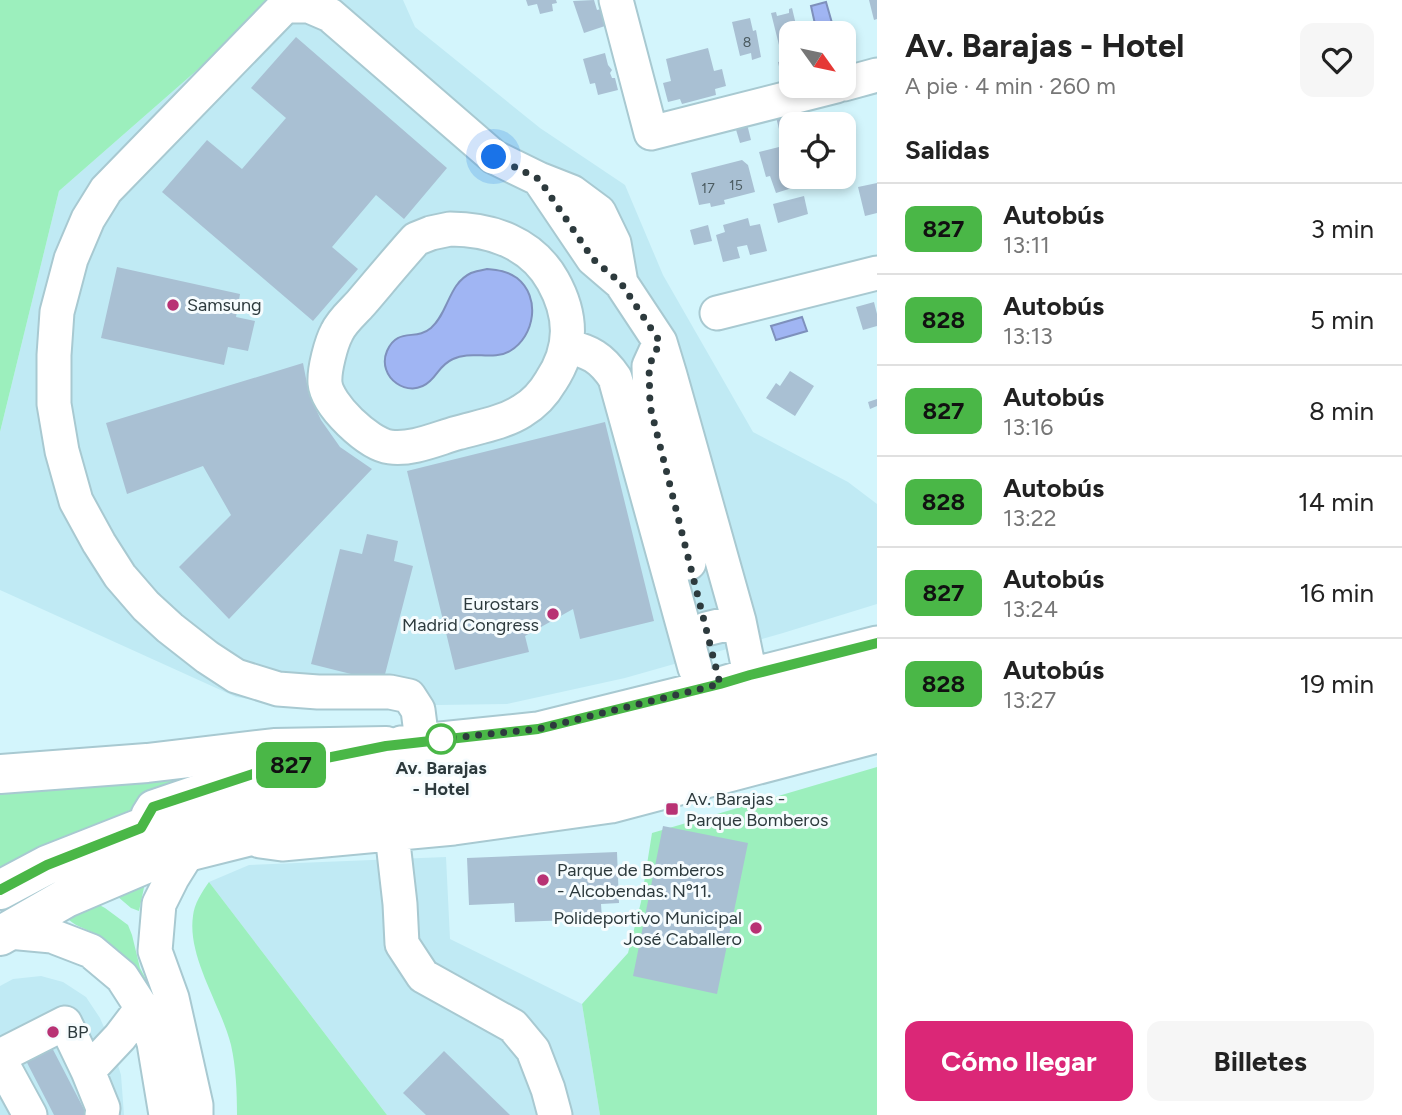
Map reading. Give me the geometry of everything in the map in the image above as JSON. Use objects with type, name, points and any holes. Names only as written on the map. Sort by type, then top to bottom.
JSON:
[{"type":"main road","points":[[0,890],[47,865],[141,828],[275,791],[549,754],[877,672]]},
{"type":"main road","points":[[5,934],[66,898],[155,860],[323,818],[556,786],[877,702]]},
{"type":"main road","points":[[0,774],[147,763],[274,748],[404,743]]},
{"type":"street","points":[[616,0],[651,133],[789,98]]},
{"type":"street","points":[[404,743],[418,710],[409,696],[390,692],[278,689],[236,676],[207,657],[146,606],[120,576],[76,501],[62,452],[54,404],[57,312],[71,259],[88,219],[106,190],[285,6],[309,6],[330,15],[494,157],[572,192],[599,212],[614,243],[621,283],[660,342],[739,621],[722,676]]},
{"type":"street","points":[[856,81],[877,75]]},
{"type":"street","points":[[450,229],[488,232],[533,255],[558,290],[567,320],[567,345],[562,362],[546,390],[522,411],[505,419],[407,447],[382,446],[370,440],[330,398],[325,382],[329,350],[338,330],[416,239],[450,229]]},
{"type":"street","points":[[717,313],[877,273]]},
{"type":"street","points":[[660,342],[649,366],[650,406],[705,629],[722,676]]},
{"type":"street","points":[[567,345],[589,352],[608,368],[615,378],[722,676]]},
{"type":"street","points":[[685,548],[717,540]]},
{"type":"street","points":[[705,629],[739,621]]},
{"type":"street","points":[[141,828],[153,807],[262,771],[404,743],[538,729],[722,676],[877,643]]},
{"type":"street","points":[[240,838],[282,844],[454,828],[611,806],[877,736]]},
{"type":"street","points":[[391,834],[402,944],[423,976],[513,1026],[533,1050],[555,1115]]},
{"type":"street","points":[[187,853],[159,904],[155,951],[172,998],[196,1115]]},
{"type":"street","points":[[5,934],[52,936],[91,951],[122,977],[142,1008],[154,1043],[166,1115]]},
{"type":"street","points":[[88,1071],[120,1037],[142,1008]]},
{"type":"street","points":[[30,1115],[0,1058],[65,1023],[88,1071],[103,1108],[103,1115]]},
{"type":"shaded area","points":[[277,0],[403,0],[415,27],[540,128],[625,185],[663,275],[753,432],[848,482],[877,504],[877,604],[625,678],[507,704],[301,707],[236,697],[0,590],[0,432],[59,191]]},
{"type":"shaded area","points":[[446,857],[450,939],[582,1004],[600,1115],[387,1115],[209,882],[249,865]]},
{"type":"shaded area","name":"BP","points":[[41,976],[63,982],[86,997],[100,1018],[121,1075],[124,1115],[0,1115],[0,986],[13,979]]},
{"type":"green space","points":[[0,0],[277,0],[59,191],[0,432]]},
{"type":"green space","name":"Polideportivo Municipal José Caballero","points":[[877,767],[877,1115],[600,1115],[582,1004],[628,953],[641,902],[652,833]]},
{"type":"green space","points":[[208,768],[137,807],[0,868],[0,789]]},
{"type":"green space","points":[[209,882],[387,1115],[237,1115],[231,1045],[200,964],[192,932],[195,907]]},
{"type":"green space","points":[[145,883],[139,911],[117,896]]},
{"type":"green space","points":[[92,901],[128,925],[140,968],[154,994],[147,998],[120,953],[104,939],[66,917]]},
{"type":"water","points":[[826,2],[831,21],[814,21],[811,6]]},
{"type":"water","points":[[487,269],[502,271],[517,278],[525,286],[530,295],[532,316],[525,336],[510,351],[503,354],[467,355],[453,359],[422,387],[404,387],[396,383],[386,369],[387,351],[391,344],[401,337],[419,334],[431,328],[463,278]]},
{"type":"water","points":[[802,317],[807,331],[776,340],[771,326]]},
{"type":"building","points":[[526,0],[556,0],[557,3],[552,4],[553,11],[540,14],[537,4],[528,6]]},
{"type":"building","points":[[594,0],[597,10],[601,9],[605,26],[584,33],[573,1]]},
{"type":"building","points":[[869,0],[877,0],[877,19],[874,20]]},
{"type":"building","points":[[792,8],[795,21],[779,21],[779,45],[771,13],[776,12],[777,16],[789,13]]},
{"type":"building","points":[[750,18],[753,31],[756,30],[761,57],[752,60],[751,53],[740,56],[732,22]]},
{"type":"building","points":[[296,37],[447,168],[404,219],[376,195],[332,247],[358,269],[313,321],[162,192],[207,140],[242,169],[286,118],[251,88]]},
{"type":"building","points":[[708,48],[714,71],[722,69],[726,86],[715,89],[716,95],[682,104],[680,99],[668,102],[663,83],[671,81],[666,59]]},
{"type":"building","points":[[605,53],[618,90],[598,95],[595,83],[590,84],[583,59]]},
{"type":"building","points":[[785,110],[779,112],[779,129],[775,113]]},
{"type":"building","points":[[746,120],[751,140],[740,143],[734,123]]},
{"type":"building","points":[[779,147],[779,189],[789,189],[776,193],[770,176],[766,177],[759,152]]},
{"type":"building","points":[[742,160],[748,165],[755,192],[724,200],[725,204],[711,207],[710,203],[699,205],[691,173]]},
{"type":"building","points":[[877,183],[877,213],[865,216],[858,187]]},
{"type":"building","points":[[804,196],[808,214],[778,223],[773,204]]},
{"type":"building","points":[[748,218],[750,226],[760,224],[767,251],[750,255],[747,245],[737,247],[740,258],[723,262],[716,235],[725,232],[723,225]]},
{"type":"building","points":[[708,225],[712,241],[694,245],[690,230]]},
{"type":"building","name":"Samsung","points":[[117,267],[240,294],[236,317],[255,321],[248,351],[228,347],[224,365],[101,338]]},
{"type":"building","points":[[874,302],[877,326],[863,330],[856,307]]},
{"type":"building","points":[[303,363],[309,394],[321,420],[340,447],[372,469],[229,619],[179,567],[231,515],[203,466],[127,494],[106,423]]},
{"type":"building","points":[[790,371],[814,386],[795,416],[766,398],[776,383],[780,386]]},
{"type":"building","points":[[877,399],[877,406],[870,409],[868,402]]},
{"type":"building","points":[[605,422],[654,621],[580,639],[573,609],[525,636],[529,652],[455,670],[407,471]]},
{"type":"building","points":[[367,534],[398,541],[394,561],[413,566],[383,682],[311,664],[340,549],[362,554]]},
{"type":"building","points":[[663,826],[748,843],[717,994],[633,976]]},
{"type":"building","name":"Parque de Bomberos - Alcobendas. Nº11.","points":[[617,852],[619,903],[601,904],[602,919],[515,922],[514,903],[469,905],[467,858]]},
{"type":"building","points":[[48,1040],[87,1115],[54,1115],[22,1053]]},
{"type":"building","points":[[444,1051],[510,1115],[426,1115],[403,1093]]},
{"type":"bus line","name":"827","points":[[0,890],[47,865],[141,828],[153,807],[262,771],[386,746],[538,729],[877,643]]},
{"type":"place","name":"Samsung","points":[[173,305]]},
{"type":"place","name":"Eurostars Madrid Congress","points":[[553,614]]},
{"type":"place","name":"Av. Barajas - Hotel","points":[[441,739]]},
{"type":"place","name":"Av. Barajas - Parque Bomberos","points":[[672,809]]},
{"type":"place","name":"Parque de Bomberos - Alcobendas. Nº11.","points":[[543,880]]},
{"type":"place","name":"Polideportivo Municipal José Caballero","points":[[756,928]]},
{"type":"place","name":"BP","points":[[53,1032]]},
{"type":"route","points":[[441,739],[538,729],[720,684],[650,406],[649,366],[660,342],[621,283],[593,259],[539,179],[494,157]]}]
